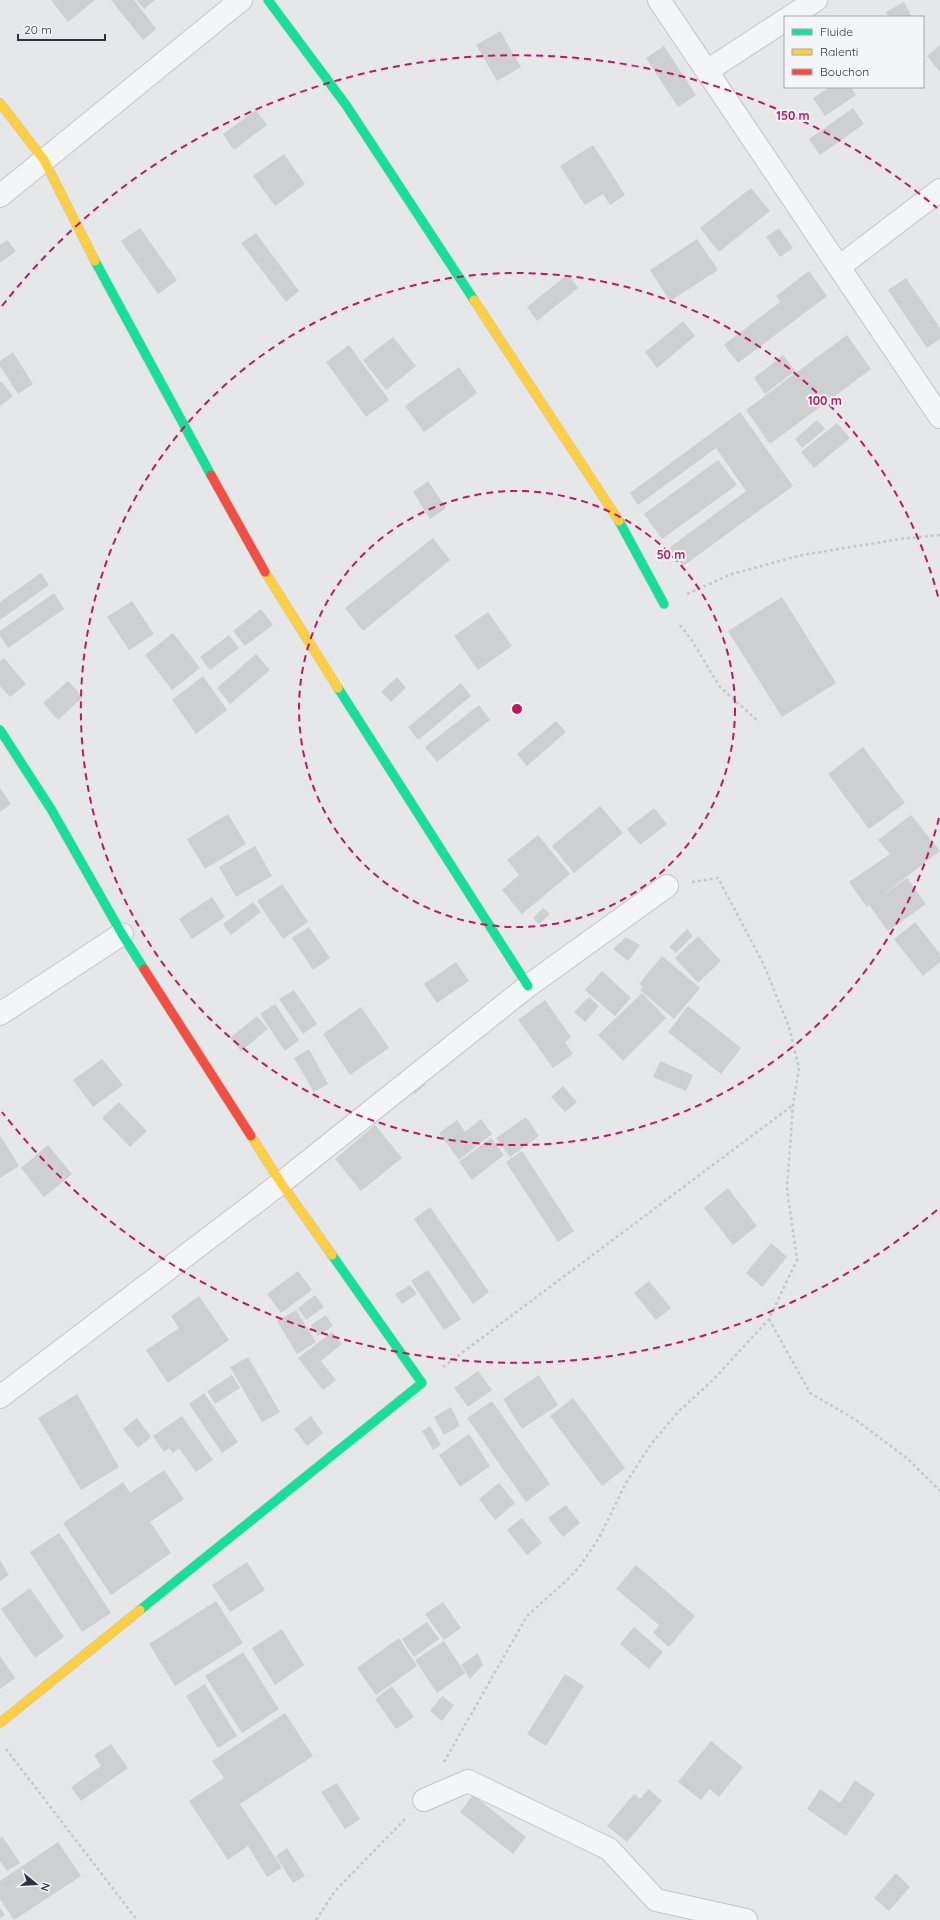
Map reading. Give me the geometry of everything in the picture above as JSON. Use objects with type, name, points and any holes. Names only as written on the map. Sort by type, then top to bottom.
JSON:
[{"type":"street","points":[[0,196],[241,0]]},
{"type":"street","points":[[268,0],[346,105],[410,202],[625,531],[664,604]]},
{"type":"street","points":[[659,0],[940,417]]},
{"type":"street","points":[[792,16],[816,0]]},
{"type":"street","points":[[707,71],[784,21]]},
{"type":"street","points":[[0,103],[44,160],[132,332],[268,578],[528,986]]},
{"type":"street","points":[[839,267],[940,190]]},
{"type":"street","points":[[0,730],[51,810],[122,934],[282,1183],[422,1383],[0,1723]]},
{"type":"street","points":[[0,1397],[282,1183],[528,986],[667,886]]},
{"type":"street","points":[[0,1014],[122,934]]},
{"type":"street","points":[[424,1800],[468,1781],[609,1849],[656,1900],[746,1920]]},
{"type":"path","points":[[760,722],[720,687],[691,639],[664,604],[732,574],[802,555],[900,539],[940,536]]},
{"type":"path","points":[[316,1920],[336,1891],[377,1846],[424,1800],[450,1751],[527,1616],[567,1580],[580,1566],[600,1538],[626,1483],[651,1444],[678,1412],[714,1378],[769,1319],[797,1260],[788,1189],[793,1105],[799,1068],[789,1027],[764,965],[718,878],[667,886]]},
{"type":"path","points":[[422,1383],[586,1258],[793,1105]]},
{"type":"path","points":[[769,1319],[810,1393],[856,1420],[908,1460],[940,1491]]},
{"type":"path","points":[[4,1746],[138,1920]]},
{"type":"building","points":[[51,0],[95,0],[68,22]]},
{"type":"building","points":[[111,0],[134,0],[156,29],[143,40]]},
{"type":"building","points":[[136,0],[155,0],[144,9]]},
{"type":"building","points":[[904,2],[911,16],[888,16],[886,12]]},
{"type":"building","points":[[500,31],[521,67],[497,81],[476,45]]},
{"type":"building","points":[[940,45],[940,72],[927,56]]},
{"type":"building","points":[[664,46],[696,95],[678,107],[646,58]]},
{"type":"building","points":[[828,88],[852,88],[856,95],[825,116],[813,98]]},
{"type":"building","points":[[853,108],[864,124],[820,155],[809,139]]},
{"type":"building","points":[[256,110],[267,125],[234,150],[223,134]]},
{"type":"building","points":[[593,145],[625,195],[610,205],[603,194],[585,205],[560,166]]},
{"type":"building","points":[[284,154],[305,184],[275,206],[253,176]]},
{"type":"building","points":[[751,188],[770,211],[719,252],[700,228]]},
{"type":"building","points":[[140,228],[177,280],[158,294],[121,241]]},
{"type":"building","points":[[779,228],[793,248],[780,257],[766,237]]},
{"type":"building","points":[[256,233],[299,291],[286,302],[241,243]]},
{"type":"building","points":[[697,239],[718,270],[670,301],[650,270]]},
{"type":"building","points":[[7,240],[16,251],[0,263],[0,245]]},
{"type":"building","points":[[809,271],[827,296],[738,363],[724,345],[780,302],[776,296]]},
{"type":"building","points":[[568,274],[578,288],[537,321],[527,307]]},
{"type":"building","points":[[906,278],[940,328],[940,339],[927,348],[888,290]]},
{"type":"building","points":[[683,321],[695,336],[657,368],[645,352]]},
{"type":"building","points":[[847,335],[871,369],[770,444],[746,410]]},
{"type":"building","points":[[393,337],[416,366],[386,390],[363,360]]},
{"type":"building","points":[[349,345],[389,400],[366,417],[326,362]]},
{"type":"building","points":[[13,352],[33,384],[18,394],[0,366],[0,361]]},
{"type":"building","points":[[783,355],[795,371],[765,394],[754,378]]},
{"type":"building","points":[[459,367],[477,393],[424,432],[405,406]]},
{"type":"building","points":[[1,381],[13,396],[0,406],[0,382]]},
{"type":"building","points":[[740,412],[793,486],[683,566],[669,548],[746,491],[716,448],[638,505],[630,493]]},
{"type":"building","points":[[817,420],[825,429],[802,448],[795,439]]},
{"type":"building","points":[[837,423],[850,438],[814,468],[801,452]]},
{"type":"building","points":[[718,460],[737,485],[662,539],[644,514]]},
{"type":"building","points":[[428,481],[446,508],[430,519],[413,492]]},
{"type":"building","points":[[433,538],[450,560],[363,631],[345,608]]},
{"type":"building","points":[[41,573],[49,585],[0,620],[0,602]]},
{"type":"building","points":[[54,593],[64,609],[8,648],[0,636],[0,631]]},
{"type":"building","points":[[782,597],[836,683],[782,717],[728,631]]},
{"type":"building","points":[[132,601],[154,634],[129,650],[107,617]]},
{"type":"building","points":[[261,609],[273,625],[245,646],[233,631]]},
{"type":"building","points":[[488,612],[512,646],[478,670],[454,636]]},
{"type":"building","points":[[173,633],[200,668],[172,690],[145,655]]},
{"type":"building","points":[[229,635],[239,648],[210,670],[200,657]]},
{"type":"building","points":[[256,654],[270,670],[230,704],[217,688]]},
{"type":"building","points":[[4,658],[26,684],[10,697],[0,686],[0,661]]},
{"type":"building","points":[[203,676],[227,710],[196,734],[172,700]]},
{"type":"building","points":[[397,677],[406,688],[391,702],[381,692]]},
{"type":"building","points":[[68,681],[83,697],[58,720],[43,703]]},
{"type":"building","points":[[461,683],[471,696],[418,740],[408,727]]},
{"type":"building","points":[[479,705],[490,720],[437,762],[425,747]]},
{"type":"building","points":[[556,721],[566,732],[527,766],[517,754]]},
{"type":"building","points":[[863,747],[905,803],[869,829],[828,774]]},
{"type":"building","points":[[0,788],[11,804],[0,812]]},
{"type":"building","points":[[600,806],[623,833],[574,873],[552,846]]},
{"type":"building","points":[[654,808],[667,824],[640,845],[627,829]]},
{"type":"building","points":[[228,814],[246,844],[205,869],[187,839]]},
{"type":"building","points":[[911,815],[940,851],[876,900],[907,878],[926,904],[888,931],[869,905],[867,907],[849,882],[890,854],[878,840]]},
{"type":"building","points":[[538,835],[570,874],[522,914],[502,890],[519,875],[507,860]]},
{"type":"building","points":[[255,846],[272,876],[236,897],[219,867]]},
{"type":"building","points":[[282,884],[308,922],[283,939],[257,901]]},
{"type":"building","points":[[212,897],[225,917],[192,939],[179,919]]},
{"type":"building","points":[[253,902],[261,912],[231,935],[223,924]]},
{"type":"building","points":[[543,908],[550,914],[539,924],[533,918]]},
{"type":"building","points":[[915,922],[940,954],[940,962],[923,976],[894,939]]},
{"type":"building","points":[[309,927],[330,958],[313,970],[292,938]]},
{"type":"building","points":[[687,929],[693,936],[676,953],[669,947]]},
{"type":"building","points":[[698,936],[721,961],[698,983],[675,958]]},
{"type":"building","points":[[626,937],[640,945],[628,961],[613,949]]},
{"type":"building","points":[[662,956],[700,988],[674,1019],[640,990],[643,987],[639,984]]},
{"type":"building","points":[[456,962],[469,981],[437,1003],[424,984]]},
{"type":"building","points":[[602,971],[631,998],[615,1016],[585,990]]},
{"type":"building","points":[[294,990],[317,1024],[303,1034],[279,999]]},
{"type":"building","points":[[642,993],[666,1018],[623,1061],[598,1035]]},
{"type":"building","points":[[589,997],[599,1006],[585,1022],[574,1012]]},
{"type":"building","points":[[545,1000],[571,1037],[565,1042],[573,1054],[553,1068],[518,1020]]},
{"type":"building","points":[[275,1004],[299,1040],[285,1051],[260,1014]]},
{"type":"building","points":[[688,1006],[741,1048],[721,1074],[668,1032]]},
{"type":"building","points":[[361,1007],[389,1048],[350,1075],[323,1034]]},
{"type":"building","points":[[257,1016],[268,1029],[241,1051],[230,1038]]},
{"type":"building","points":[[309,1049],[328,1084],[314,1092],[294,1058]]},
{"type":"building","points":[[102,1059],[123,1085],[93,1107],[73,1080]]},
{"type":"building","points":[[660,1061],[693,1075],[686,1091],[653,1077]]},
{"type":"building","points":[[420,1077],[426,1084],[415,1094],[409,1087]]},
{"type":"building","points":[[563,1086],[577,1102],[565,1112],[551,1097]]},
{"type":"building","points":[[119,1102],[147,1131],[130,1147],[102,1118]]},
{"type":"building","points":[[526,1117],[539,1136],[510,1157],[496,1138]]},
{"type":"building","points":[[481,1119],[492,1134],[459,1160],[439,1133],[457,1120],[465,1132]]},
{"type":"building","points":[[375,1125],[402,1158],[361,1191],[335,1159]]},
{"type":"building","points":[[0,1135],[19,1166],[0,1178]]},
{"type":"building","points":[[491,1138],[504,1155],[472,1180],[459,1162]]},
{"type":"building","points":[[48,1145],[72,1174],[44,1197],[21,1168]]},
{"type":"building","points":[[522,1151],[574,1231],[558,1242],[506,1162]]},
{"type":"building","points":[[728,1188],[757,1226],[733,1245],[704,1208]]},
{"type":"building","points":[[430,1207],[489,1292],[473,1304],[414,1219]]},
{"type":"building","points":[[771,1243],[787,1257],[762,1287],[746,1273]]},
{"type":"building","points":[[428,1270],[461,1319],[444,1330],[411,1281]]},
{"type":"building","points":[[298,1271],[312,1290],[281,1313],[267,1294]]},
{"type":"building","points":[[649,1281],[671,1308],[656,1320],[634,1293]]},
{"type":"building","points":[[410,1285],[417,1294],[402,1304],[395,1294]]},
{"type":"building","points":[[315,1295],[324,1307],[306,1320],[298,1308]]},
{"type":"building","points":[[199,1296],[229,1340],[168,1383],[146,1350],[179,1328],[171,1316]]},
{"type":"building","points":[[296,1310],[316,1342],[297,1354],[277,1321]]},
{"type":"building","points":[[326,1315],[333,1326],[318,1336],[311,1325]]},
{"type":"building","points":[[332,1332],[342,1344],[321,1361],[336,1380],[323,1390],[298,1358]]},
{"type":"building","points":[[248,1357],[280,1412],[262,1422],[230,1367]]},
{"type":"building","points":[[478,1371],[492,1390],[468,1407],[454,1388]]},
{"type":"building","points":[[232,1375],[240,1388],[215,1404],[207,1391]]},
{"type":"building","points":[[539,1375],[558,1405],[522,1429],[503,1399]]},
{"type":"building","points":[[204,1393],[238,1442],[222,1453],[189,1404]]},
{"type":"building","points":[[77,1394],[119,1467],[81,1490],[38,1418]]},
{"type":"building","points":[[573,1398],[625,1468],[602,1486],[550,1416]]},
{"type":"building","points":[[492,1401],[550,1484],[526,1502],[467,1418]]},
{"type":"building","points":[[451,1407],[460,1426],[444,1435],[434,1417]]},
{"type":"building","points":[[182,1416],[213,1460],[196,1472],[179,1448],[173,1453],[169,1448],[164,1452],[153,1436]]},
{"type":"building","points":[[311,1416],[323,1433],[307,1446],[294,1429]]},
{"type":"building","points":[[137,1418],[151,1437],[138,1448],[123,1429]]},
{"type":"building","points":[[430,1426],[441,1445],[433,1450],[422,1431]]},
{"type":"building","points":[[469,1434],[490,1466],[460,1487],[439,1455]]},
{"type":"building","points":[[164,1470],[184,1499],[150,1522],[171,1553],[111,1595],[63,1523],[123,1482],[130,1493]]},
{"type":"building","points":[[499,1483],[515,1503],[495,1520],[479,1499]]},
{"type":"building","points":[[566,1505],[580,1523],[563,1537],[548,1518]]},
{"type":"building","points":[[522,1518],[542,1543],[527,1555],[507,1530]]},
{"type":"building","points":[[59,1533],[111,1613],[82,1632],[30,1552]]},
{"type":"building","points":[[0,1560],[9,1575],[0,1581]]},
{"type":"building","points":[[247,1562],[265,1590],[230,1612],[212,1585]]},
{"type":"building","points":[[636,1565],[695,1616],[669,1647],[653,1633],[659,1625],[616,1589]]},
{"type":"building","points":[[30,1588],[64,1637],[35,1658],[1,1609]]},
{"type":"building","points":[[216,1601],[243,1643],[175,1686],[149,1644]]},
{"type":"building","points":[[443,1602],[461,1628],[444,1640],[425,1614]]},
{"type":"building","points":[[427,1622],[439,1639],[414,1657],[402,1639]]},
{"type":"building","points":[[634,1627],[663,1652],[649,1669],[620,1644]]},
{"type":"building","points":[[282,1629],[304,1665],[275,1685],[252,1648]]},
{"type":"building","points":[[399,1638],[417,1666],[376,1695],[357,1668]]},
{"type":"building","points":[[444,1641],[465,1673],[437,1693],[415,1660]]},
{"type":"building","points":[[243,1652],[279,1709],[242,1733],[205,1676]]},
{"type":"building","points":[[478,1653],[483,1665],[470,1679],[461,1665]]},
{"type":"building","points":[[0,1656],[15,1678],[0,1689]]},
{"type":"building","points":[[565,1674],[584,1686],[546,1746],[527,1734]]},
{"type":"building","points":[[205,1684],[237,1736],[218,1748],[186,1696]]},
{"type":"building","points":[[392,1686],[414,1717],[396,1729],[375,1699]]},
{"type":"building","points":[[442,1696],[454,1705],[442,1721],[430,1711]]},
{"type":"building","points":[[285,1713],[313,1756],[240,1804],[282,1868],[267,1877],[248,1846],[228,1860],[189,1801],[224,1778],[212,1761]]},
{"type":"building","points":[[711,1741],[743,1767],[719,1797],[710,1789],[701,1800],[678,1782]]},
{"type":"building","points":[[111,1744],[128,1768],[81,1801],[71,1787],[101,1766],[94,1755]]},
{"type":"building","points":[[855,1780],[875,1794],[846,1836],[807,1809],[820,1789],[840,1803]]},
{"type":"building","points":[[337,1783],[360,1819],[345,1829],[321,1792]]},
{"type":"building","points":[[649,1789],[662,1801],[627,1842],[607,1826],[634,1794],[640,1799]]},
{"type":"building","points":[[473,1795],[526,1837],[513,1854],[460,1812]]},
{"type":"building","points":[[2,1836],[20,1863],[7,1871],[0,1861],[0,1838]]},
{"type":"building","points":[[58,1842],[81,1876],[14,1920],[0,1899],[0,1881]]},
{"type":"building","points":[[287,1848],[305,1876],[293,1883],[276,1856]]},
{"type":"building","points":[[896,1873],[910,1887],[889,1911],[874,1898]]},
{"type":"building","points":[[0,1908],[5,1915],[0,1918]]},
{"type":"traffic: fast","points":[[268,0],[346,105],[474,300]]},
{"type":"traffic: fast","points":[[95,261],[211,475]]},
{"type":"traffic: fast","points":[[619,521],[664,604]]},
{"type":"traffic: fast","points":[[338,688],[528,986]]},
{"type":"traffic: fast","points":[[0,730],[51,809],[122,934],[144,969]]},
{"type":"traffic: fast","points":[[140,1610],[422,1383],[332,1255]]},
{"type":"traffic: slow","points":[[0,103],[44,160],[95,261]]},
{"type":"traffic: slow","points":[[474,300],[619,521]]},
{"type":"traffic: slow","points":[[265,572],[338,688]]},
{"type":"traffic: slow","points":[[251,1136],[281,1183],[332,1255]]},
{"type":"traffic: slow","points":[[0,1723],[140,1610]]},
{"type":"traffic: jam","points":[[211,475],[265,572]]},
{"type":"traffic: jam","points":[[144,969],[251,1136]]}]
